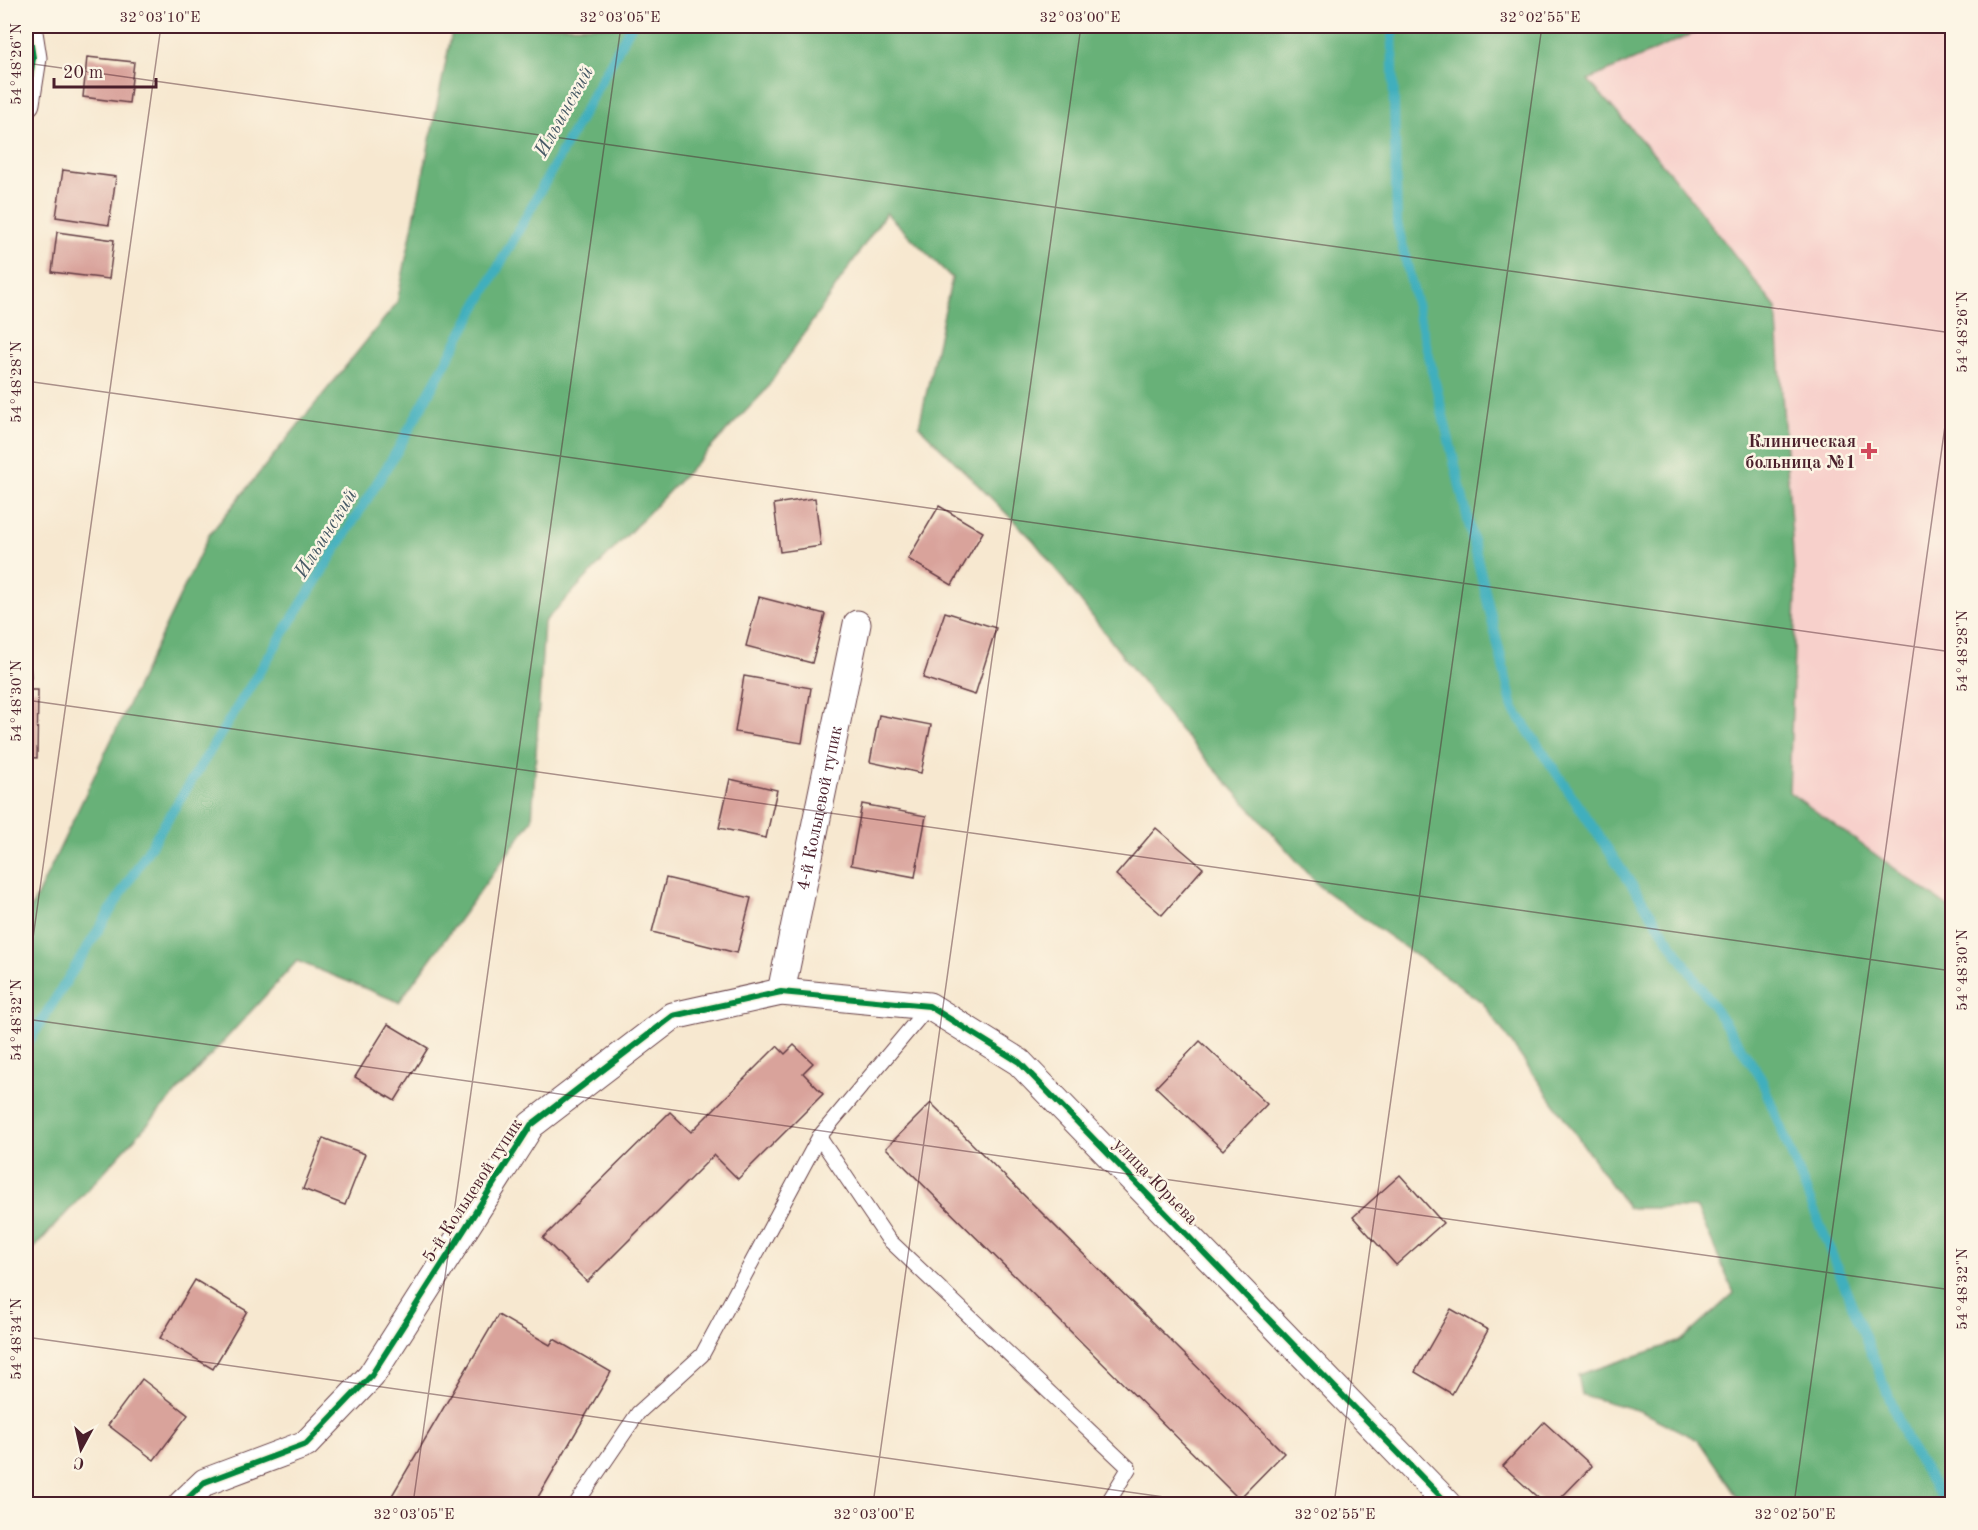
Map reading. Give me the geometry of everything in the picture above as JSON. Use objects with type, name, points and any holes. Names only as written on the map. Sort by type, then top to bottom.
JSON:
[{"type":"street","points":[[26,104],[33,58],[28,26]]},
{"type":"street","name":"4-й Кольцевой тупик","points":[[781,992],[857,624]]},
{"type":"street","name":"улица Юрьева","points":[[781,992],[930,1006],[1019,1062],[1448,1504]]},
{"type":"street","name":"5-й Кольцевой тупик","points":[[182,1504],[204,1482],[306,1444],[370,1376],[531,1125],[673,1016],[781,992]]},
{"type":"lane","points":[[576,1504],[638,1413],[702,1356],[819,1137],[930,1006]]},
{"type":"lane","points":[[819,1137],[888,1239],[1130,1468],[1107,1504]]},
{"type":"shaded area","name":"Клиническая больница №1","points":[[1710,26],[1952,26],[1952,910],[1789,792],[1796,595],[1776,308],[1587,79]]},
{"type":"green space","points":[[453,26],[1710,26],[1588,80],[1673,176],[1776,308],[1796,595],[1789,792],[1952,910],[1952,1504],[1742,1504],[1698,1440],[1640,1411],[1582,1395],[1578,1375],[1681,1341],[1734,1293],[1697,1208],[1628,1208],[1483,1003],[1321,888],[1179,729],[1034,541],[919,426],[952,278],[886,213],[765,391],[544,622],[532,820],[399,1002],[297,961],[26,1257],[26,919],[209,535],[397,303]]},
{"type":"building","points":[[87,57],[134,62],[129,103],[83,97]]},
{"type":"building","points":[[63,170],[116,177],[109,225],[56,217]]},
{"type":"building","points":[[57,232],[114,240],[109,279],[52,272]]},
{"type":"building","points":[[815,498],[821,546],[780,552],[774,504]]},
{"type":"building","points":[[939,506],[983,532],[952,585],[908,559]]},
{"type":"building","points":[[759,597],[825,614],[812,663],[746,646]]},
{"type":"building","points":[[945,612],[996,628],[975,695],[923,678]]},
{"type":"building","points":[[26,621],[31,678],[26,679]]},
{"type":"building","points":[[744,676],[811,688],[802,743],[735,732]]},
{"type":"building","points":[[26,690],[38,690],[37,758],[26,757]]},
{"type":"building","points":[[879,715],[931,725],[921,773],[870,762]]},
{"type":"building","points":[[730,779],[777,790],[766,838],[719,828]]},
{"type":"building","points":[[862,804],[926,816],[915,877],[851,865]]},
{"type":"building","points":[[1156,828],[1203,868],[1162,915],[1116,875]]},
{"type":"building","points":[[666,878],[751,898],[737,953],[652,932]]},
{"type":"building","points":[[388,1024],[428,1048],[395,1101],[355,1077]]},
{"type":"building","points":[[1200,1041],[1267,1104],[1223,1150],[1156,1087]]},
{"type":"building","points":[[794,1045],[813,1063],[803,1073],[823,1094],[738,1179],[714,1155],[587,1282],[543,1238],[670,1112],[691,1132],[777,1046],[785,1054]]},
{"type":"building","points":[[931,1103],[1284,1453],[1239,1499],[886,1148]]},
{"type":"building","points":[[323,1138],[365,1154],[345,1205],[303,1189]]},
{"type":"building","points":[[1400,1175],[1443,1223],[1396,1265],[1353,1217]]},
{"type":"building","points":[[195,1280],[247,1311],[213,1369],[160,1338]]},
{"type":"building","points":[[1451,1309],[1488,1330],[1452,1394],[1415,1372]]},
{"type":"building","points":[[498,1315],[550,1345],[554,1339],[611,1372],[534,1504],[387,1504]]},
{"type":"building","points":[[142,1379],[188,1415],[154,1460],[108,1425]]},
{"type":"building","points":[[1544,1422],[1592,1466],[1555,1504],[1545,1504],[1503,1466]]},
{"type":"waterway","name":"Ильинский","points":[[26,1046],[397,451],[631,26]]},
{"type":"waterway","points":[[1392,26],[1397,223],[1513,708],[1760,1076],[1908,1444],[1946,1504]]},
{"type":"cycle path","points":[[26,103],[33,58],[28,26]]},
{"type":"cycle path","points":[[182,1504],[205,1482],[306,1444],[371,1376],[531,1125],[673,1016],[781,992],[929,1006],[1019,1062],[1448,1504]]},
{"type":"place","name":"Клиническая больница №1","points":[[1869,451]]}]
